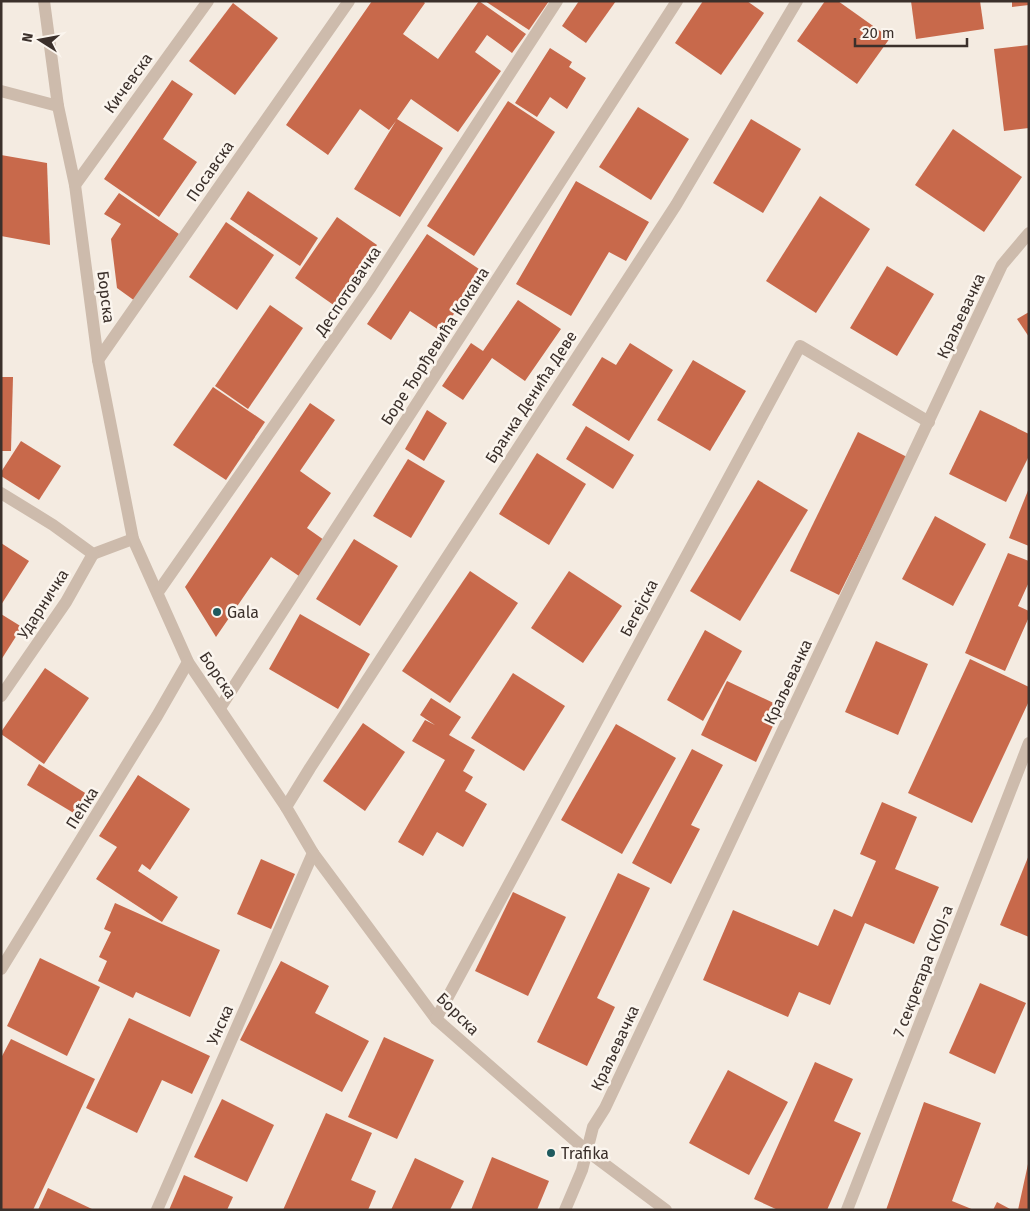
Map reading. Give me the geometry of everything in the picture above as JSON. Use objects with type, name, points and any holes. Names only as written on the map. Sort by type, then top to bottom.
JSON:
[{"type":"street","name":"Борска","points":[[44,1],[58,106],[75,185],[98,360],[133,539],[188,662],[286,807],[313,853],[436,1019],[587,1151],[666,1210]]},
{"type":"street","name":"Кичевска","points":[[75,185],[208,1]]},
{"type":"street","name":"Посавска","points":[[98,360],[349,1]]},
{"type":"street","name":"Деспотовачка","points":[[158,592],[371,287],[557,1]]},
{"type":"street","name":"Боре Ђорђевића Кокана","points":[[220,708],[677,1]]},
{"type":"street","name":"Бранка Денића Деве","points":[[286,807],[315,759],[676,204],[797,1]]},
{"type":"street","points":[[1,91],[58,106]]},
{"type":"street","name":"Краљевачка","points":[[565,1210],[582,1170],[593,1127],[605,1108],[1002,265],[1029,234]]},
{"type":"street","name":"Бегејска","points":[[436,1019],[800,346],[929,422]]},
{"type":"street","points":[[1,493],[53,525],[93,554],[133,539]]},
{"type":"street","name":"Ударничка","points":[[1,696],[66,602],[93,554]]},
{"type":"street","name":"Пећка","points":[[1,969],[152,725],[188,662]]},
{"type":"street","name":"7 секретара СКОЈ-а","points":[[847,1210],[1029,743]]},
{"type":"street","name":"Унска","points":[[157,1210],[313,853]]},
{"type":"building","points":[[372,1],[423,1],[425,3],[403,34],[438,59],[479,1],[526,34],[512,53],[487,35],[475,52],[501,71],[458,132],[411,99],[397,119],[443,148],[400,217],[354,189],[396,121],[389,130],[360,109],[328,155],[286,125]]},
{"type":"building","points":[[485,1],[549,1],[529,30]]},
{"type":"building","points":[[579,1],[616,1],[586,43],[562,26]]},
{"type":"building","points":[[703,1],[747,1],[764,13],[721,75],[675,43]]},
{"type":"building","points":[[825,1],[838,1],[890,38],[857,84],[797,41]]},
{"type":"building","points":[[911,1],[980,1],[984,29],[916,39]]},
{"type":"building","points":[[1012,1],[1029,1],[1029,5],[1012,7]]},
{"type":"building","points":[[233,3],[278,38],[235,95],[189,61]]},
{"type":"building","points":[[1029,45],[1029,128],[1004,131],[994,49]]},
{"type":"building","points":[[550,48],[572,62],[569,67],[586,78],[567,109],[550,97],[537,117],[515,103]]},
{"type":"building","points":[[172,80],[193,94],[163,139],[197,162],[159,217],[104,179]]},
{"type":"building","points":[[508,101],[555,132],[474,256],[427,226]]},
{"type":"building","points":[[638,107],[689,139],[651,200],[599,167]]},
{"type":"building","points":[[751,119],[801,149],[763,213],[713,183]]},
{"type":"building","points":[[953,129],[1022,177],[984,232],[915,185]]},
{"type":"building","points":[[1,155],[47,163],[50,245],[1,236]]},
{"type":"building","points":[[576,181],[649,222],[626,261],[609,252],[571,316],[516,284]]},
{"type":"building","points":[[248,191],[318,238],[300,266],[230,219]]},
{"type":"building","points":[[119,193],[179,234],[135,301],[117,288],[111,239],[121,224],[104,214]]},
{"type":"building","points":[[820,196],[870,229],[816,313],[766,281]]},
{"type":"building","points":[[337,217],[377,245],[335,306],[295,278]]},
{"type":"building","points":[[226,222],[274,255],[237,310],[189,277]]},
{"type":"building","points":[[427,234],[482,271],[442,332],[410,311],[391,340],[367,324]]},
{"type":"building","points":[[887,266],[934,294],[897,356],[850,328]]},
{"type":"building","points":[[518,300],[561,329],[525,381],[492,358],[463,400],[442,386],[471,343],[483,351]]},
{"type":"building","points":[[270,305],[303,328],[248,409],[215,386]]},
{"type":"building","points":[[1029,312],[1029,337],[1017,319]]},
{"type":"building","points":[[630,343],[673,370],[629,441],[572,405],[602,357],[616,365]]},
{"type":"building","points":[[693,360],[746,391],[710,451],[657,420]]},
{"type":"building","points":[[1,377],[13,377],[11,451],[1,451]]},
{"type":"building","points":[[213,387],[265,422],[226,480],[173,445]]},
{"type":"building","points":[[310,403],[335,420],[300,471],[331,493],[307,528],[324,540],[299,576],[271,557],[216,637],[185,587]]},
{"type":"building","points":[[427,410],[447,423],[424,461],[405,449]]},
{"type":"building","points":[[980,410],[1029,434],[1029,456],[1006,502],[949,474]]},
{"type":"building","points":[[586,426],[634,455],[613,489],[566,459]]},
{"type":"building","points":[[858,432],[907,457],[839,595],[790,571]]},
{"type":"building","points":[[21,441],[61,466],[39,500],[1,476],[1,472]]},
{"type":"building","points":[[537,453],[586,484],[549,545],[499,514]]},
{"type":"building","points":[[408,459],[445,481],[411,538],[373,516]]},
{"type":"building","points":[[758,480],[808,510],[740,621],[690,591]]},
{"type":"building","points":[[1029,488],[1029,546],[1009,538]]},
{"type":"building","points":[[935,516],[986,544],[953,606],[902,579]]},
{"type":"building","points":[[354,539],[398,566],[360,626],[316,599]]},
{"type":"building","points":[[1,543],[29,561],[1,605]]},
{"type":"building","points":[[1008,553],[1029,561],[1029,582],[1018,606],[1029,611],[1029,617],[1005,671],[965,653]]},
{"type":"building","points":[[470,571],[518,603],[450,703],[402,671]]},
{"type":"building","points":[[569,571],[622,606],[583,663],[531,628]]},
{"type":"building","points":[[1,614],[22,627],[1,660]]},
{"type":"building","points":[[300,614],[370,654],[338,709],[269,669]]},
{"type":"building","points":[[705,630],[742,651],[703,721],[667,700]]},
{"type":"building","points":[[876,641],[928,664],[898,735],[845,712]]},
{"type":"building","points":[[970,659],[1029,687],[1029,701],[972,823],[908,793]]},
{"type":"building","points":[[45,668],[89,698],[44,764],[1,734],[1,732]]},
{"type":"building","points":[[513,673],[565,706],[524,771],[471,738]]},
{"type":"building","points":[[727,681],[782,707],[756,762],[701,735]]},
{"type":"building","points":[[431,698],[461,717],[449,735],[475,750],[463,771],[473,777],[465,791],[487,804],[463,847],[437,832],[423,856],[398,842],[445,760],[412,741],[425,720],[435,725],[420,715]]},
{"type":"building","points":[[363,723],[405,752],[365,811],[323,781]]},
{"type":"building","points":[[616,724],[676,758],[622,854],[561,820]]},
{"type":"building","points":[[692,749],[723,765],[691,825],[700,829],[671,884],[632,863]]},
{"type":"building","points":[[39,764],[90,796],[77,815],[27,785]]},
{"type":"building","points":[[138,775],[190,809],[150,870],[142,864],[138,871],[178,897],[162,922],[96,879],[117,847],[99,836]]},
{"type":"building","points":[[882,802],[917,817],[895,869],[939,887],[914,944],[865,923],[830,1005],[799,992],[788,1017],[703,980],[733,910],[818,946],[834,909],[852,917],[876,861],[860,854]]},
{"type":"building","points":[[1029,855],[1029,937],[1000,925]]},
{"type":"building","points":[[261,859],[295,874],[271,929],[237,914]]},
{"type":"building","points":[[618,873],[650,888],[597,998],[615,1007],[587,1066],[537,1042]]},
{"type":"building","points":[[513,892],[566,917],[528,996],[475,971]]},
{"type":"building","points":[[115,903],[220,950],[190,1017],[136,992],[133,998],[98,981],[107,961],[99,957],[111,932],[104,929]]},
{"type":"building","points":[[40,958],[100,987],[67,1056],[7,1026]]},
{"type":"building","points":[[281,961],[329,986],[315,1013],[369,1041],[342,1092],[240,1040]]},
{"type":"building","points":[[980,983],[1026,1003],[995,1074],[949,1053]]},
{"type":"building","points":[[129,1018],[210,1056],[192,1094],[162,1080],[137,1133],[86,1108]]},
{"type":"building","points":[[384,1037],[434,1060],[397,1139],[348,1117]]},
{"type":"building","points":[[11,1039],[95,1079],[33,1210],[1,1210],[1,1058]]},
{"type":"building","points":[[815,1062],[853,1079],[834,1121],[861,1133],[827,1210],[778,1210],[754,1199]]},
{"type":"building","points":[[728,1070],[788,1102],[749,1175],[689,1143]]},
{"type":"building","points":[[222,1099],[274,1125],[247,1182],[194,1157]]},
{"type":"building","points":[[924,1102],[981,1123],[952,1201],[974,1210],[886,1210]]},
{"type":"building","points":[[326,1113],[372,1133],[351,1180],[376,1191],[368,1210],[283,1210]]},
{"type":"building","points":[[492,1157],[549,1181],[537,1210],[471,1210]]},
{"type":"building","points":[[415,1158],[464,1181],[450,1210],[391,1210]]},
{"type":"building","points":[[1028,1164],[1029,1210],[1018,1210]]},
{"type":"building","points":[[184,1175],[233,1197],[227,1210],[169,1210]]},
{"type":"building","points":[[48,1188],[94,1210],[38,1210]]},
{"type":"building","points":[[997,1202],[1012,1210],[993,1210]]},
{"type":"place","name":"Gala","points":[[217,612]]},
{"type":"place","name":"Trafika","points":[[551,1153]]}]
